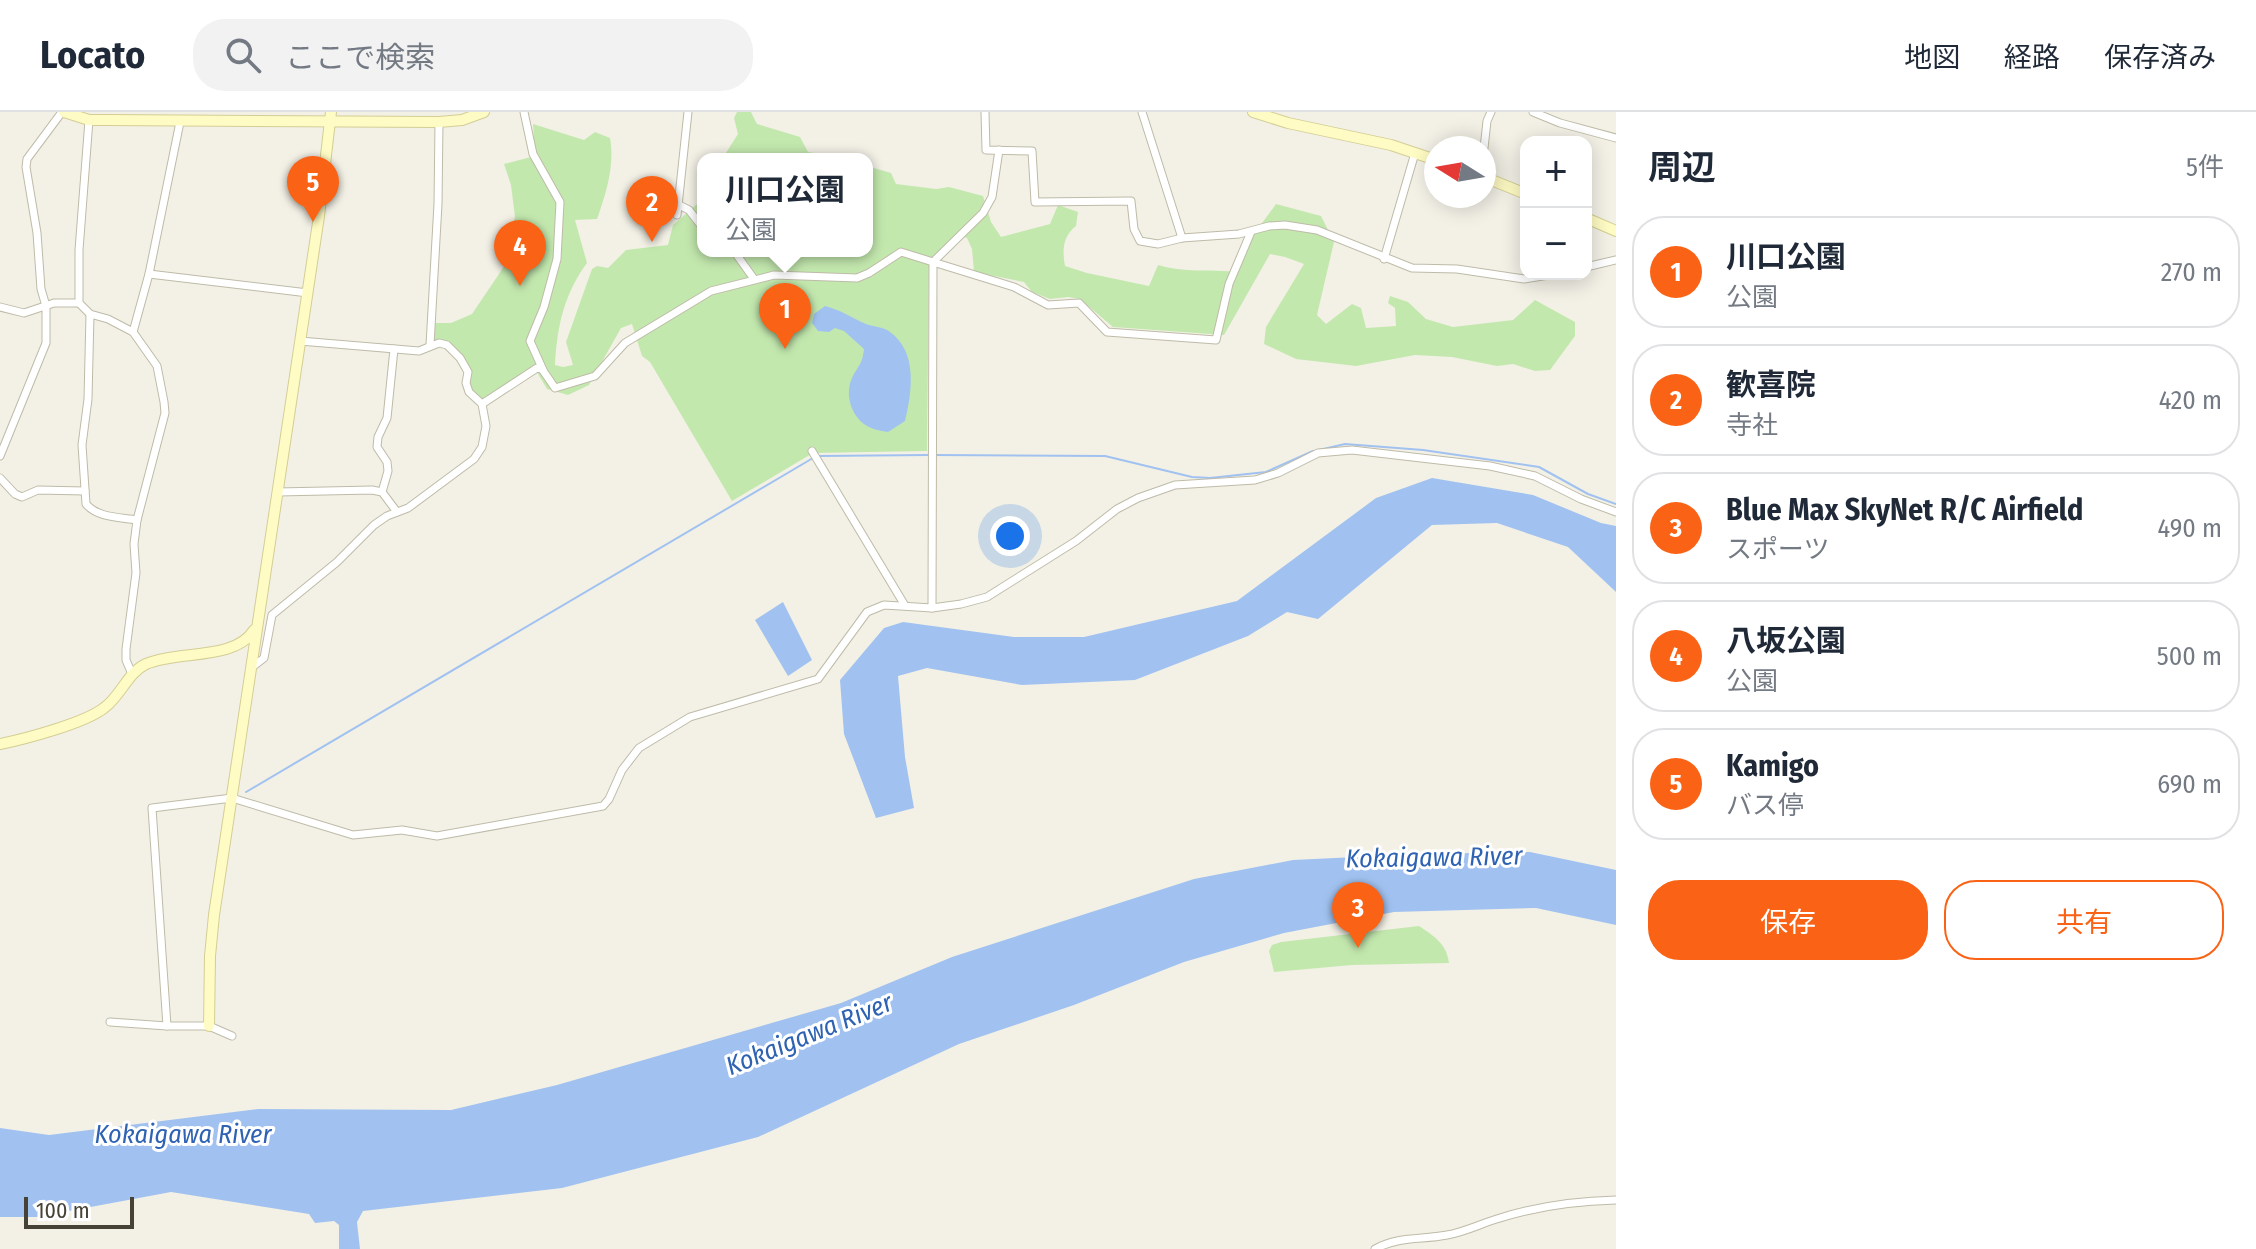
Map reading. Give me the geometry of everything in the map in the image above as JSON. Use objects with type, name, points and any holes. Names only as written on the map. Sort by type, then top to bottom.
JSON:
[{"type":"street","points":[[524,112],[533,154],[560,202],[557,259],[544,307],[530,341],[555,388],[595,376],[625,343],[711,291],[774,275],[857,278],[901,252],[1014,287],[1048,305],[1079,303],[1107,332],[1216,340],[1229,284],[1251,232]]},
{"type":"street","points":[[677,215],[688,112]]},
{"type":"street","points":[[985,112],[986,150],[1032,151],[1035,202],[1131,201],[1134,229],[1140,241],[1158,244],[1285,225],[1317,230],[1412,268],[1457,269],[1520,279]]},
{"type":"street","points":[[1142,112],[1182,238]]},
{"type":"street","points":[[1253,112],[1424,156]]},
{"type":"street","points":[[1485,136],[1491,112]]},
{"type":"street","points":[[1533,112],[1560,123],[1616,138]]},
{"type":"street","points":[[0,456],[46,343],[46,306],[41,289],[27,159],[67,113],[89,120],[330,117],[439,122],[476,113]]},
{"type":"street","points":[[209,1026],[213,925],[308,293],[330,117]]},
{"type":"street","points":[[133,332],[149,274],[177,118]]},
{"type":"street","points":[[79,303],[79,250],[89,120]]},
{"type":"street","points":[[430,345],[438,218],[439,122]]},
{"type":"street","points":[[932,608],[933,262],[983,213],[992,197],[999,150]]},
{"type":"street","points":[[1384,259],[1415,153]]},
{"type":"street","points":[[1496,182],[1520,192]]},
{"type":"street","points":[[679,205],[689,210],[697,220]]},
{"type":"street","points":[[1592,221],[1616,231]]},
{"type":"street","points":[[738,257],[754,279]]},
{"type":"street","points":[[1592,266],[1616,260]]},
{"type":"street","points":[[149,274],[308,293]]},
{"type":"street","points":[[0,307],[24,313],[54,303],[79,303],[90,314],[133,332],[157,366],[165,413],[137,520],[134,544],[136,573],[126,649],[126,660],[132,674]]},
{"type":"street","points":[[90,314],[88,399],[82,445],[86,504],[91,511],[137,520]]},
{"type":"street","points":[[251,668],[264,658],[272,615],[327,571],[374,525],[427,495],[454,471],[474,459],[482,447],[486,426],[482,404],[469,392],[466,383],[468,372],[454,351],[439,343],[419,351],[300,341]]},
{"type":"street","points":[[382,492],[388,471],[387,462],[377,447],[387,418],[394,349]]},
{"type":"street","points":[[482,404],[537,368],[543,370]]},
{"type":"street","points":[[167,1026],[152,808],[232,798],[353,835],[402,830],[437,836],[603,806],[622,770],[639,748],[690,717],[818,679],[867,612],[884,605],[932,608],[987,597],[1033,570],[1117,509],[1138,498],[1175,485],[1255,480],[1278,473],[1318,453],[1352,450],[1490,466],[1535,476],[1616,512]]},
{"type":"street","points":[[812,451],[904,604]]},
{"type":"street","points":[[0,478],[22,497],[38,490],[85,491]]},
{"type":"street","points":[[278,492],[357,489],[382,492],[397,512]]},
{"type":"street","points":[[0,744],[101,711],[132,674],[145,665],[163,659],[232,648],[250,636],[258,625]]},
{"type":"street","points":[[110,1022],[209,1026],[232,1036]]},
{"type":"street","points":[[1375,1249],[1395,1239],[1445,1236],[1502,1217],[1553,1205],[1616,1200]]},
{"type":"green space","points":[[737,112],[751,112],[757,124],[800,137],[808,152],[814,153],[726,153],[738,134],[734,118]]},
{"type":"green space","points":[[533,124],[584,140],[595,132],[610,138],[610,169],[597,219],[575,220],[587,263],[567,299],[560,324],[555,365],[563,367],[573,365],[566,342],[592,269],[597,266],[608,268],[626,250],[668,245],[673,225],[697,204],[697,257],[873,257],[873,168],[891,173],[896,184],[936,189],[949,187],[983,196],[991,222],[1001,237],[1050,224],[1058,205],[1078,212],[1076,226],[1064,244],[1065,266],[1149,286],[1158,265],[1238,272],[1254,234],[1276,204],[1321,216],[1334,242],[1317,315],[1326,324],[1352,304],[1361,308],[1366,328],[1396,326],[1395,308],[1388,303],[1390,296],[1408,302],[1426,319],[1453,327],[1513,320],[1535,300],[1575,322],[1575,336],[1550,370],[1535,371],[1513,364],[1497,366],[1452,357],[1415,355],[1356,366],[1296,359],[1264,344],[1266,327],[1304,264],[1285,257],[1270,254],[1224,335],[1113,327],[1080,299],[1050,299],[1032,292],[1024,282],[974,272],[972,249],[967,238],[959,235],[929,261],[927,451],[813,453],[732,501],[650,362],[642,356],[632,324],[621,328],[589,385],[568,395],[547,389],[535,369],[482,404],[469,392],[468,372],[441,341],[433,340],[435,323],[451,323],[472,314],[503,268],[515,217],[511,185],[504,164],[535,156]]},
{"type":"green space","points":[[1419,926],[1443,946],[1449,963],[1352,965],[1274,972],[1269,951],[1272,945],[1281,942]]},
{"type":"water","points":[[825,306],[888,330],[905,350],[911,373],[908,410],[905,421],[888,432],[863,423],[851,406],[850,385],[864,349],[844,331],[835,328],[829,332],[818,331],[812,323],[814,314]]},
{"type":"water","points":[[1432,478],[1533,495],[1601,523],[1616,526],[1616,592],[1568,547],[1497,523],[1432,525],[1318,619],[1287,612],[1248,636],[1135,680],[1022,685],[927,668],[898,676],[905,757],[914,808],[876,818],[844,734],[840,680],[884,628],[903,622],[1014,637],[1084,637],[1237,601],[1376,498]]},
{"type":"water","points":[[783,602],[812,660],[788,676],[755,620]]},
{"type":"water","name":"Kokaigawa River","points":[[1530,852],[1616,870],[1616,925],[1536,908],[1394,912],[1284,933],[1184,962],[1074,1005],[959,1044],[758,1137],[562,1188],[363,1211],[357,1222],[360,1249],[339,1249],[339,1225],[334,1221],[315,1223],[309,1214],[171,1192],[37,1217],[0,1217],[0,1128],[49,1135],[258,1109],[451,1110],[557,1085],[841,1003],[952,957],[1194,879],[1293,860]]},
{"type":"waterway","points":[[1319,450],[1345,444],[1423,450],[1539,467],[1588,494],[1616,504]]},
{"type":"waterway","points":[[935,455],[1105,456],[1192,477],[1210,478],[1266,472],[1313,451]]},
{"type":"waterway","points":[[819,456],[928,455]]},
{"type":"waterway","points":[[246,792],[813,458]]},
{"type":"place","name":"Kamigo","points":[[313,222]]},
{"type":"place","name":"歓喜院","points":[[652,242]]},
{"type":"place","name":"八坂公園","points":[[520,286]]},
{"type":"place","name":"川口公園","points":[[785,349]]},
{"type":"place","name":"Blue Max SkyNet R/C Airfield","points":[[1358,948]]}]
